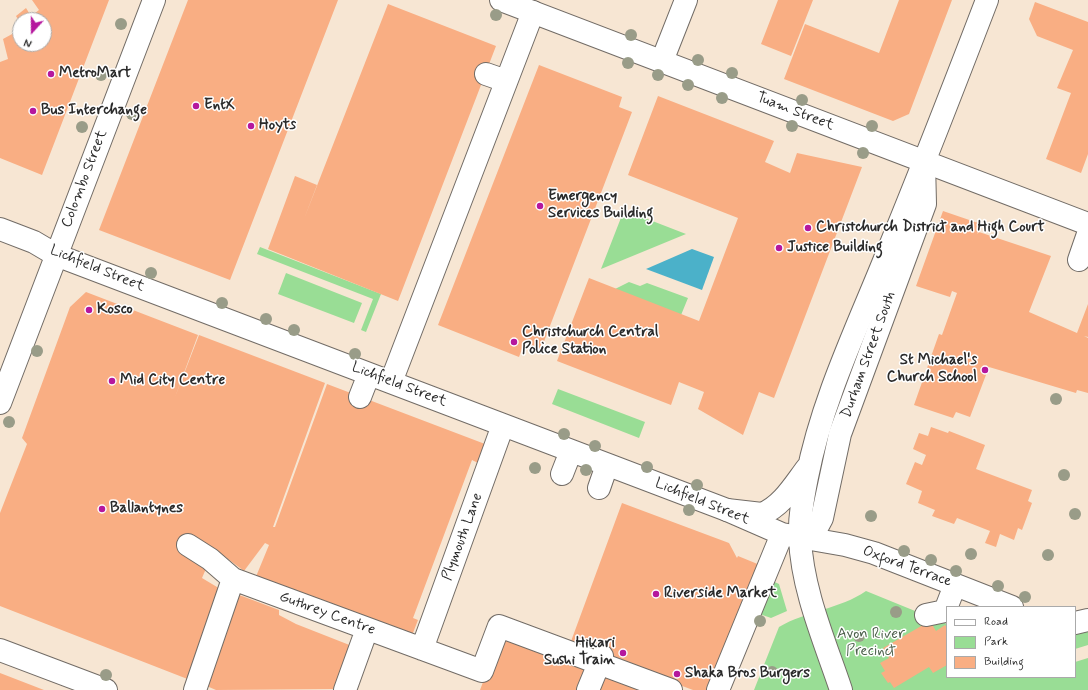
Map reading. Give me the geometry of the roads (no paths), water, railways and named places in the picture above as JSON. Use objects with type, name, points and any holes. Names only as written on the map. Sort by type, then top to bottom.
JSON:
[{"type":"street","name":"Colombo Street","points":[[0,403],[154,0]]},
{"type":"street","name":"Tuam Street","points":[[501,0],[1088,224]]},
{"type":"street","points":[[662,61],[686,0]]},
{"type":"street","name":"Durham Street South","points":[[841,690],[814,608],[803,564],[791,536],[802,505],[809,466],[818,431],[844,359],[924,162],[987,0]]},
{"type":"street","points":[[391,382],[533,12]]},
{"type":"street","points":[[486,74],[506,81]]},
{"type":"street","name":"Durham Street South","points":[[791,536],[814,533],[822,518],[840,434],[926,204],[924,162]]},
{"type":"street","name":"Lichfield Street","points":[[0,229],[34,242],[56,255],[727,510],[791,536]]},
{"type":"street","points":[[1079,260],[1088,234]]},
{"type":"street","points":[[360,397],[369,374]]},
{"type":"street","name":"Plymouth Lane","points":[[422,649],[431,597],[503,425]]},
{"type":"street","points":[[562,474],[572,451]]},
{"type":"street","points":[[599,488],[607,465]]},
{"type":"street","points":[[727,510],[762,514],[771,510],[782,500],[809,466]]},
{"type":"street","points":[[718,690],[791,536]]},
{"type":"street","name":"Oxford Terrace","points":[[791,536],[845,545],[874,553],[1010,606]]},
{"type":"street","name":"Guthrey Centre","points":[[188,545],[210,559],[233,579],[482,671],[499,626],[568,652],[600,660]]},
{"type":"street","points":[[195,690],[233,579]]},
{"type":"street","points":[[947,606],[955,584]]},
{"type":"street","points":[[926,615],[945,611],[946,608]]},
{"type":"street","points":[[1076,623],[1088,620]]},
{"type":"street","points":[[345,690],[367,629]]},
{"type":"street","points":[[0,650],[106,690]]},
{"type":"street","points":[[588,690],[600,660],[671,690]]},
{"type":"water","points":[[692,249],[714,257],[702,290],[646,269]]},
{"type":"place","name":"MetroMart","points":[[51,74]]},
{"type":"place","name":"EntX","points":[[196,106]]},
{"type":"place","name":"Bus Interchange","points":[[33,111]]},
{"type":"place","name":"Hoyts","points":[[251,126]]},
{"type":"place","name":"Emergency Services Building","points":[[540,206]]},
{"type":"place","name":"Christchurch District and High Court","points":[[808,228]]},
{"type":"place","name":"Justice Building","points":[[779,248]]},
{"type":"place","name":"Kosco","points":[[89,310]]},
{"type":"place","name":"Christchurch Central Police Station","points":[[514,342]]},
{"type":"place","name":"St Michael's Church School","points":[[985,370]]},
{"type":"place","name":"Mid City Centre","points":[[112,381]]},
{"type":"place","name":"Ballantynes","points":[[102,509]]},
{"type":"place","name":"Riverside Market","points":[[656,594]]},
{"type":"place","name":"Hikari Sushi Train","points":[[623,653]]},
{"type":"place","name":"Shaka Bros Burgers","points":[[677,674]]},
{"type":"park label","name":"Avon River Precinct","points":[[871,644]]}]
